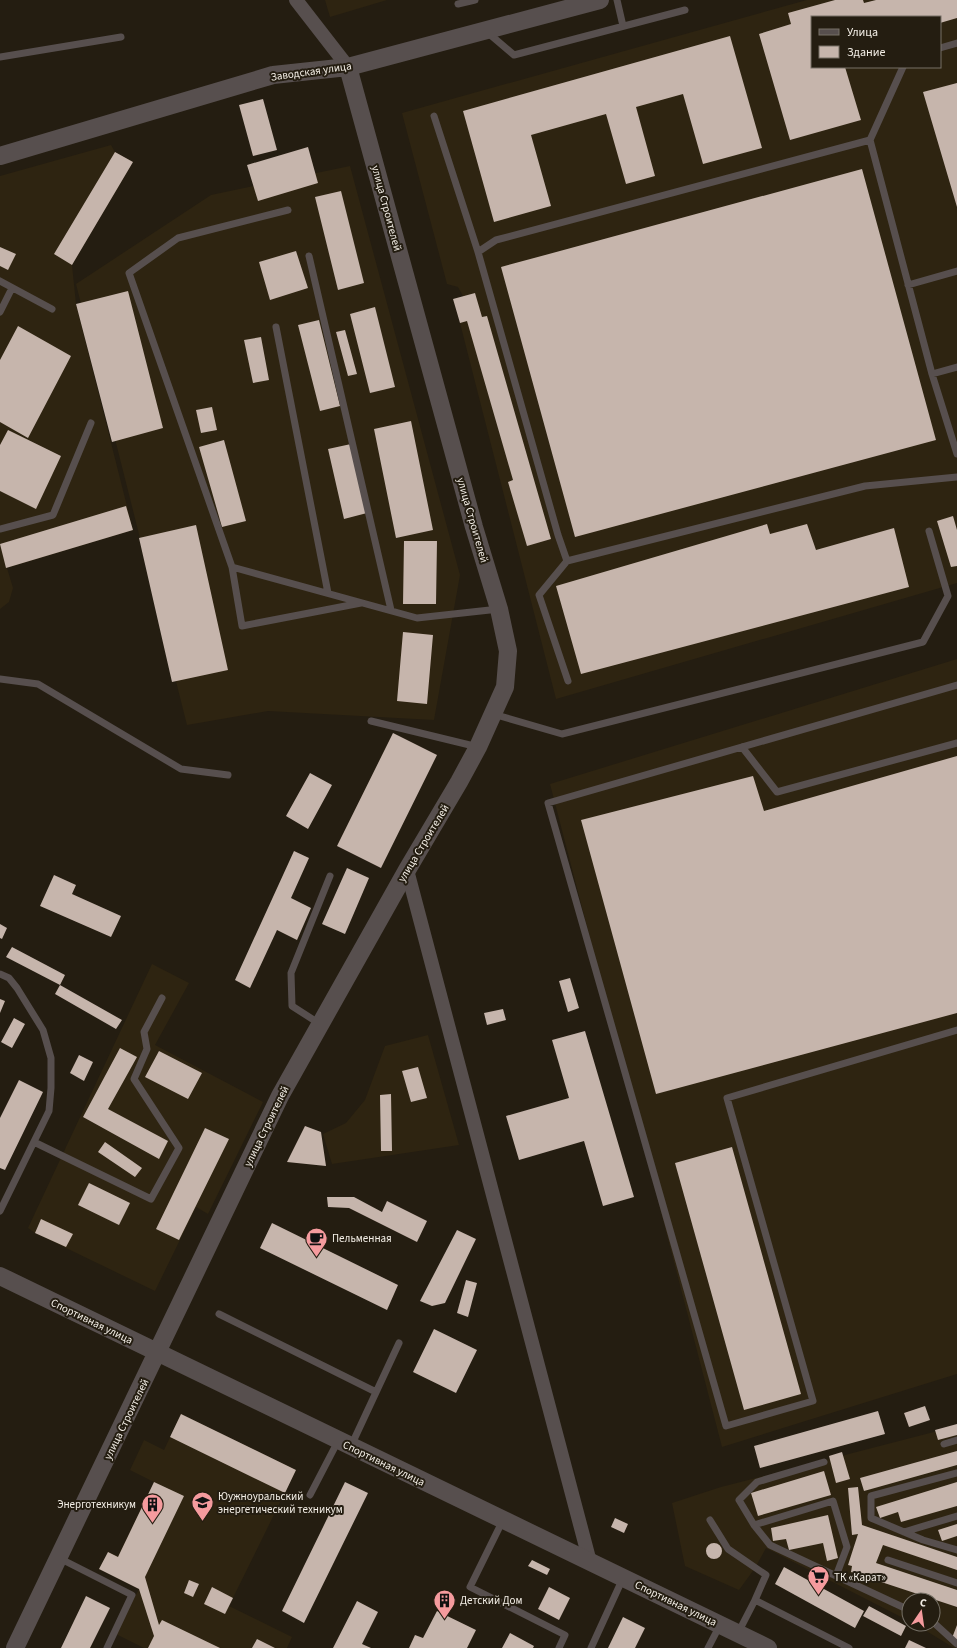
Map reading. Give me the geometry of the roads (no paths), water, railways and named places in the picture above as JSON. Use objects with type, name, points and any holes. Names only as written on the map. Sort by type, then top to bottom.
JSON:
[{"type":"street","name":"улица Строителей","points":[[15,1648],[280,1096],[407,870],[459,782],[478,747],[505,687],[508,651],[499,609],[474,527],[348,67],[296,0]]},
{"type":"street","name":"Заводская улица","points":[[0,156],[273,75],[348,67],[600,0]]},
{"type":"street","points":[[407,870],[590,1562]]},
{"type":"street","name":"Спортивная улица","points":[[0,1276],[768,1648]]},
{"type":"lane","points":[[458,4],[475,0]]},
{"type":"lane","points":[[618,0],[623,26]]},
{"type":"lane","points":[[486,31],[514,55],[685,10]]},
{"type":"lane","points":[[0,57],[121,37]]},
{"type":"lane","points":[[941,48],[957,43]]},
{"type":"lane","points":[[903,68],[870,140],[932,374],[957,454]]},
{"type":"lane","points":[[434,116],[478,252],[556,527],[568,561]]},
{"type":"lane","points":[[478,252],[496,240],[870,140]]},
{"type":"lane","points":[[288,210],[178,238],[129,273],[232,567],[242,626],[363,603]]},
{"type":"lane","points":[[309,256],[391,610]]},
{"type":"lane","points":[[908,285],[957,271]]},
{"type":"lane","points":[[0,281],[52,309]]},
{"type":"lane","points":[[0,312],[12,288]]},
{"type":"lane","points":[[276,327],[328,593]]},
{"type":"lane","points":[[932,374],[957,367]]},
{"type":"lane","points":[[0,529],[53,515],[91,423]]},
{"type":"lane","points":[[568,682],[539,595],[568,561],[865,486],[957,477]]},
{"type":"lane","points":[[493,714],[562,734],[923,642],[948,596],[929,531]]},
{"type":"lane","points":[[232,567],[417,618],[499,609]]},
{"type":"lane","points":[[0,679],[38,684],[181,769],[228,775]]},
{"type":"lane","points":[[957,685],[548,803],[726,1426],[813,1400],[727,1098],[957,1030]]},
{"type":"lane","points":[[371,721],[478,747]]},
{"type":"lane","points":[[742,747],[777,792],[957,743]]},
{"type":"lane","points":[[320,1024],[292,1006],[291,973],[330,876]]},
{"type":"lane","points":[[0,974],[9,978],[35,1016],[43,1030],[51,1058],[49,1112],[0,1211]]},
{"type":"lane","points":[[34,1142],[151,1199],[179,1148],[134,1079],[148,1049],[144,1032],[162,998]]},
{"type":"lane","points":[[219,1314],[376,1392]]},
{"type":"lane","points":[[310,1495],[376,1392],[399,1343]]},
{"type":"lane","points":[[944,1444],[957,1440]]},
{"type":"lane","points":[[824,1462],[757,1482],[739,1500],[754,1525],[770,1545],[901,1606]]},
{"type":"lane","points":[[957,1473],[870,1496],[871,1518],[923,1540],[957,1550]]},
{"type":"lane","points":[[754,1525],[833,1501],[847,1547],[836,1576]]},
{"type":"lane","points":[[904,1532],[957,1516]]},
{"type":"lane","points":[[503,1520],[470,1587],[565,1635],[559,1648]]},
{"type":"lane","points":[[710,1520],[728,1549],[766,1575],[738,1633]]},
{"type":"lane","points":[[58,1558],[132,1595],[107,1648]]},
{"type":"lane","points":[[888,1560],[957,1583]]},
{"type":"lane","points":[[591,1648],[623,1578]]},
{"type":"lane","points":[[755,1600],[849,1648]]},
{"type":"lane","points":[[708,1648],[720,1625]]},
{"type":"lane","points":[[941,1629],[957,1644]]},
{"type":"place","name":"Пельменная","points":[[316,1258]]},
{"type":"place","name":"Юужноуральский энергетический техникум","points":[[203,1522]]},
{"type":"place","name":"Энерготехникум","points":[[152,1524]]},
{"type":"place","name":"ТК «Карат»","points":[[819,1596]]},
{"type":"place","name":"Детский Дом","points":[[444,1620]]}]
